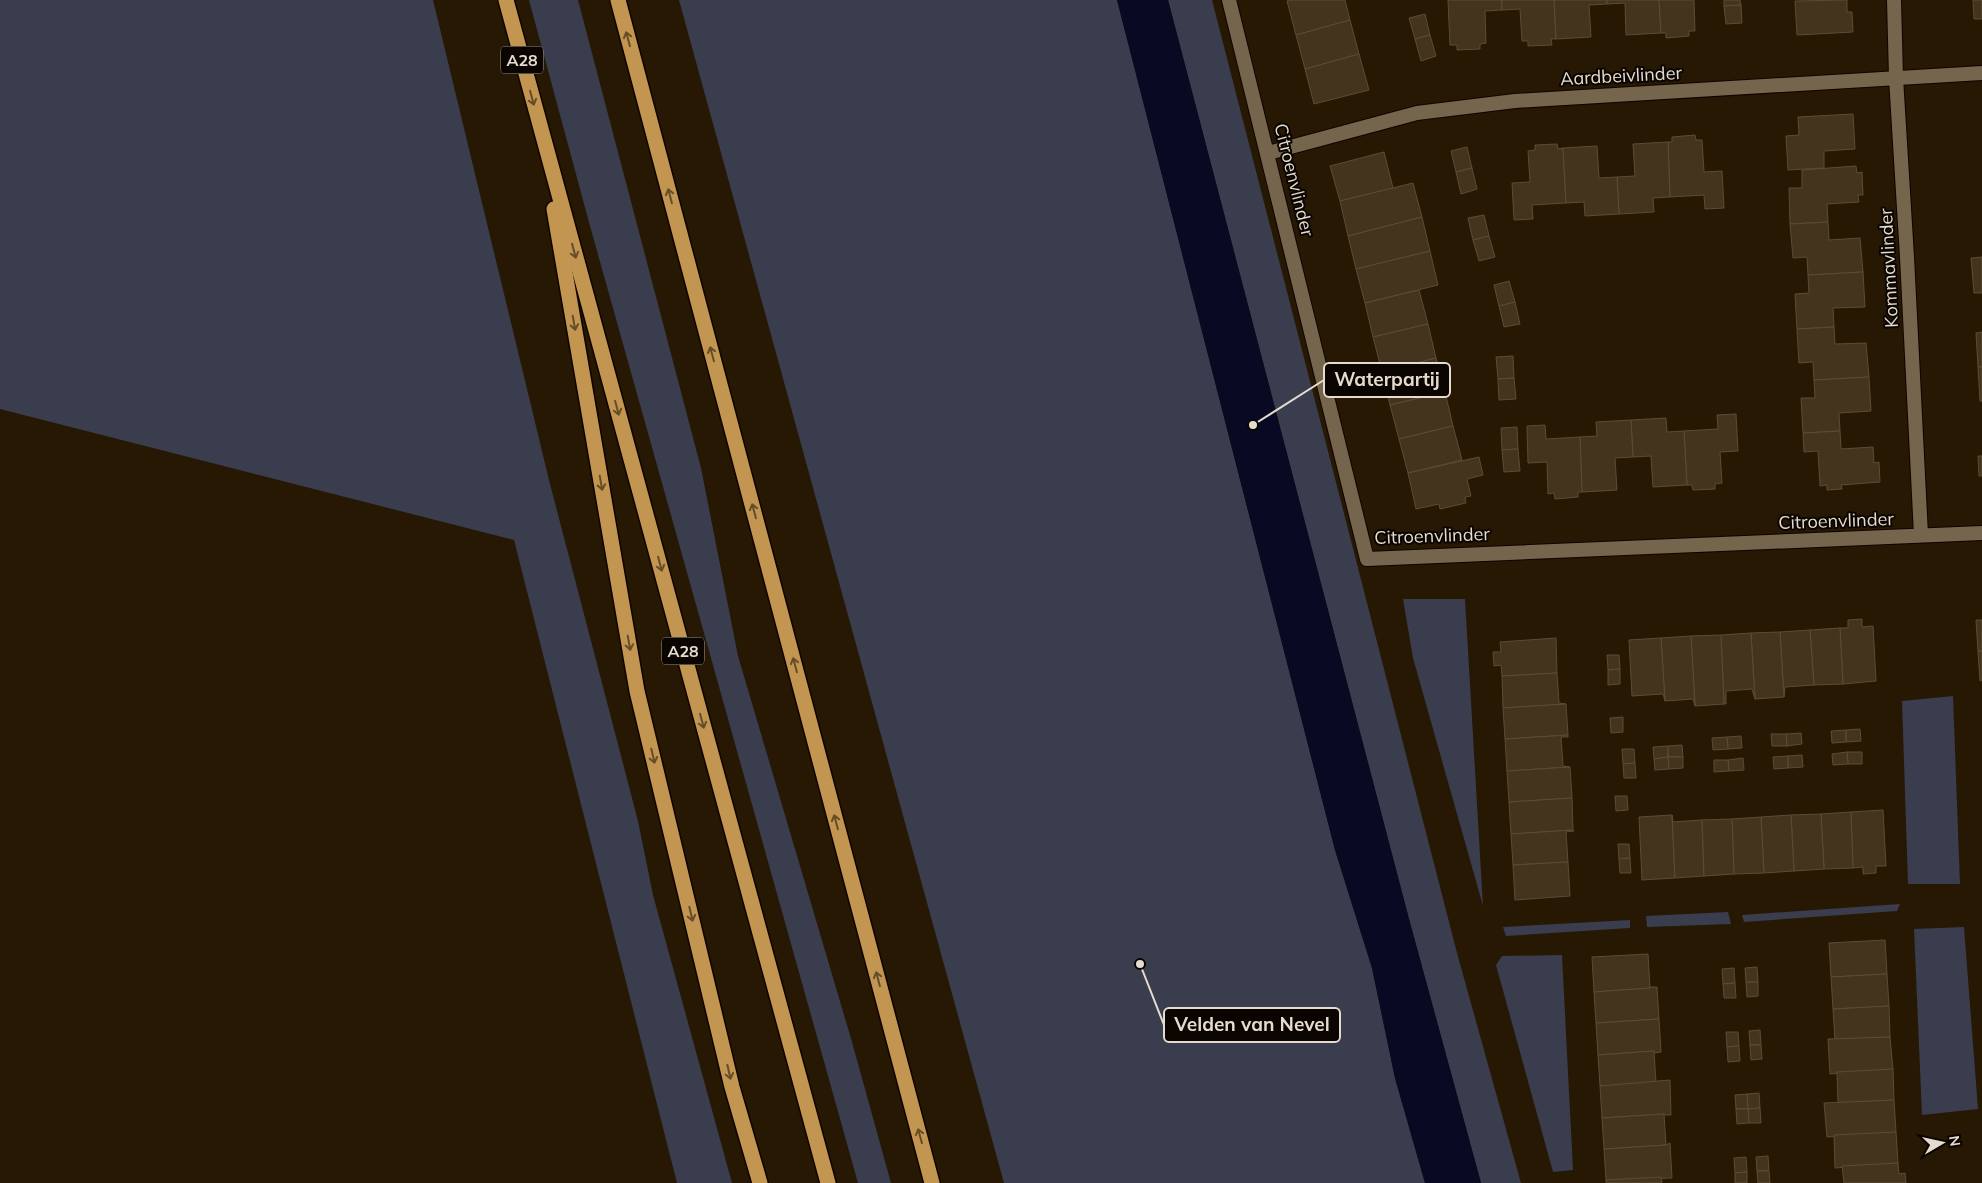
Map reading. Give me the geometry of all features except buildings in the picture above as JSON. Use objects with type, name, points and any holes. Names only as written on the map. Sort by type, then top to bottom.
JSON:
[{"type":"highway","name":"A28","points":[[506,0],[828,1183]]},
{"type":"highway","points":[[618,0],[932,1183]]},
{"type":"highway","name":"A28","points":[[538,119],[637,691],[732,1087],[760,1183]]},
{"type":"street","name":"Citroenvlinder","points":[[1229,0],[1368,559],[1982,533]]},
{"type":"street","name":"Kommavlinder","points":[[1894,0],[1896,78],[1908,257],[1921,535]]},
{"type":"street","name":"Aardbeivlinder","points":[[1268,154],[1417,113],[1515,101],[1982,73]]},
{"type":"shaded area","points":[[0,0],[433,0],[549,480],[638,821],[653,895],[732,1183],[677,1183],[514,540],[0,409]]},
{"type":"shaded area","points":[[529,0],[578,0],[701,468],[738,656],[852,1042],[891,1183],[858,1183],[590,226]]},
{"type":"shaded area","points":[[679,0],[1117,0],[1335,850],[1372,968],[1395,1078],[1425,1183],[1004,1183]]},
{"type":"shaded area","points":[[1117,0],[1168,0],[1409,919],[1481,1183],[1425,1183],[1395,1078],[1372,968],[1335,850]]},
{"type":"shaded area","points":[[1168,0],[1212,0],[1457,953],[1521,1183],[1481,1183],[1409,919]]},
{"type":"shaded area","points":[[1403,599],[1465,599],[1483,906],[1413,658]]},
{"type":"shaded area","points":[[1953,696],[1960,884],[1908,884],[1902,701]]},
{"type":"shaded area","points":[[1900,904],[1897,911],[1744,922],[1742,915]]},
{"type":"shaded area","points":[[1728,912],[1731,924],[1647,927],[1646,916]]},
{"type":"shaded area","points":[[1630,920],[1630,928],[1506,936],[1503,927]]},
{"type":"shaded area","points":[[1964,927],[1978,1109],[1922,1115],[1914,929]]},
{"type":"shaded area","points":[[1562,955],[1573,1170],[1553,1172],[1496,965],[1502,956]]},
{"type":"place","name":"Waterpartij","points":[[1253,425]]},
{"type":"place","name":"Velden van Nevel","points":[[1140,964]]}]
